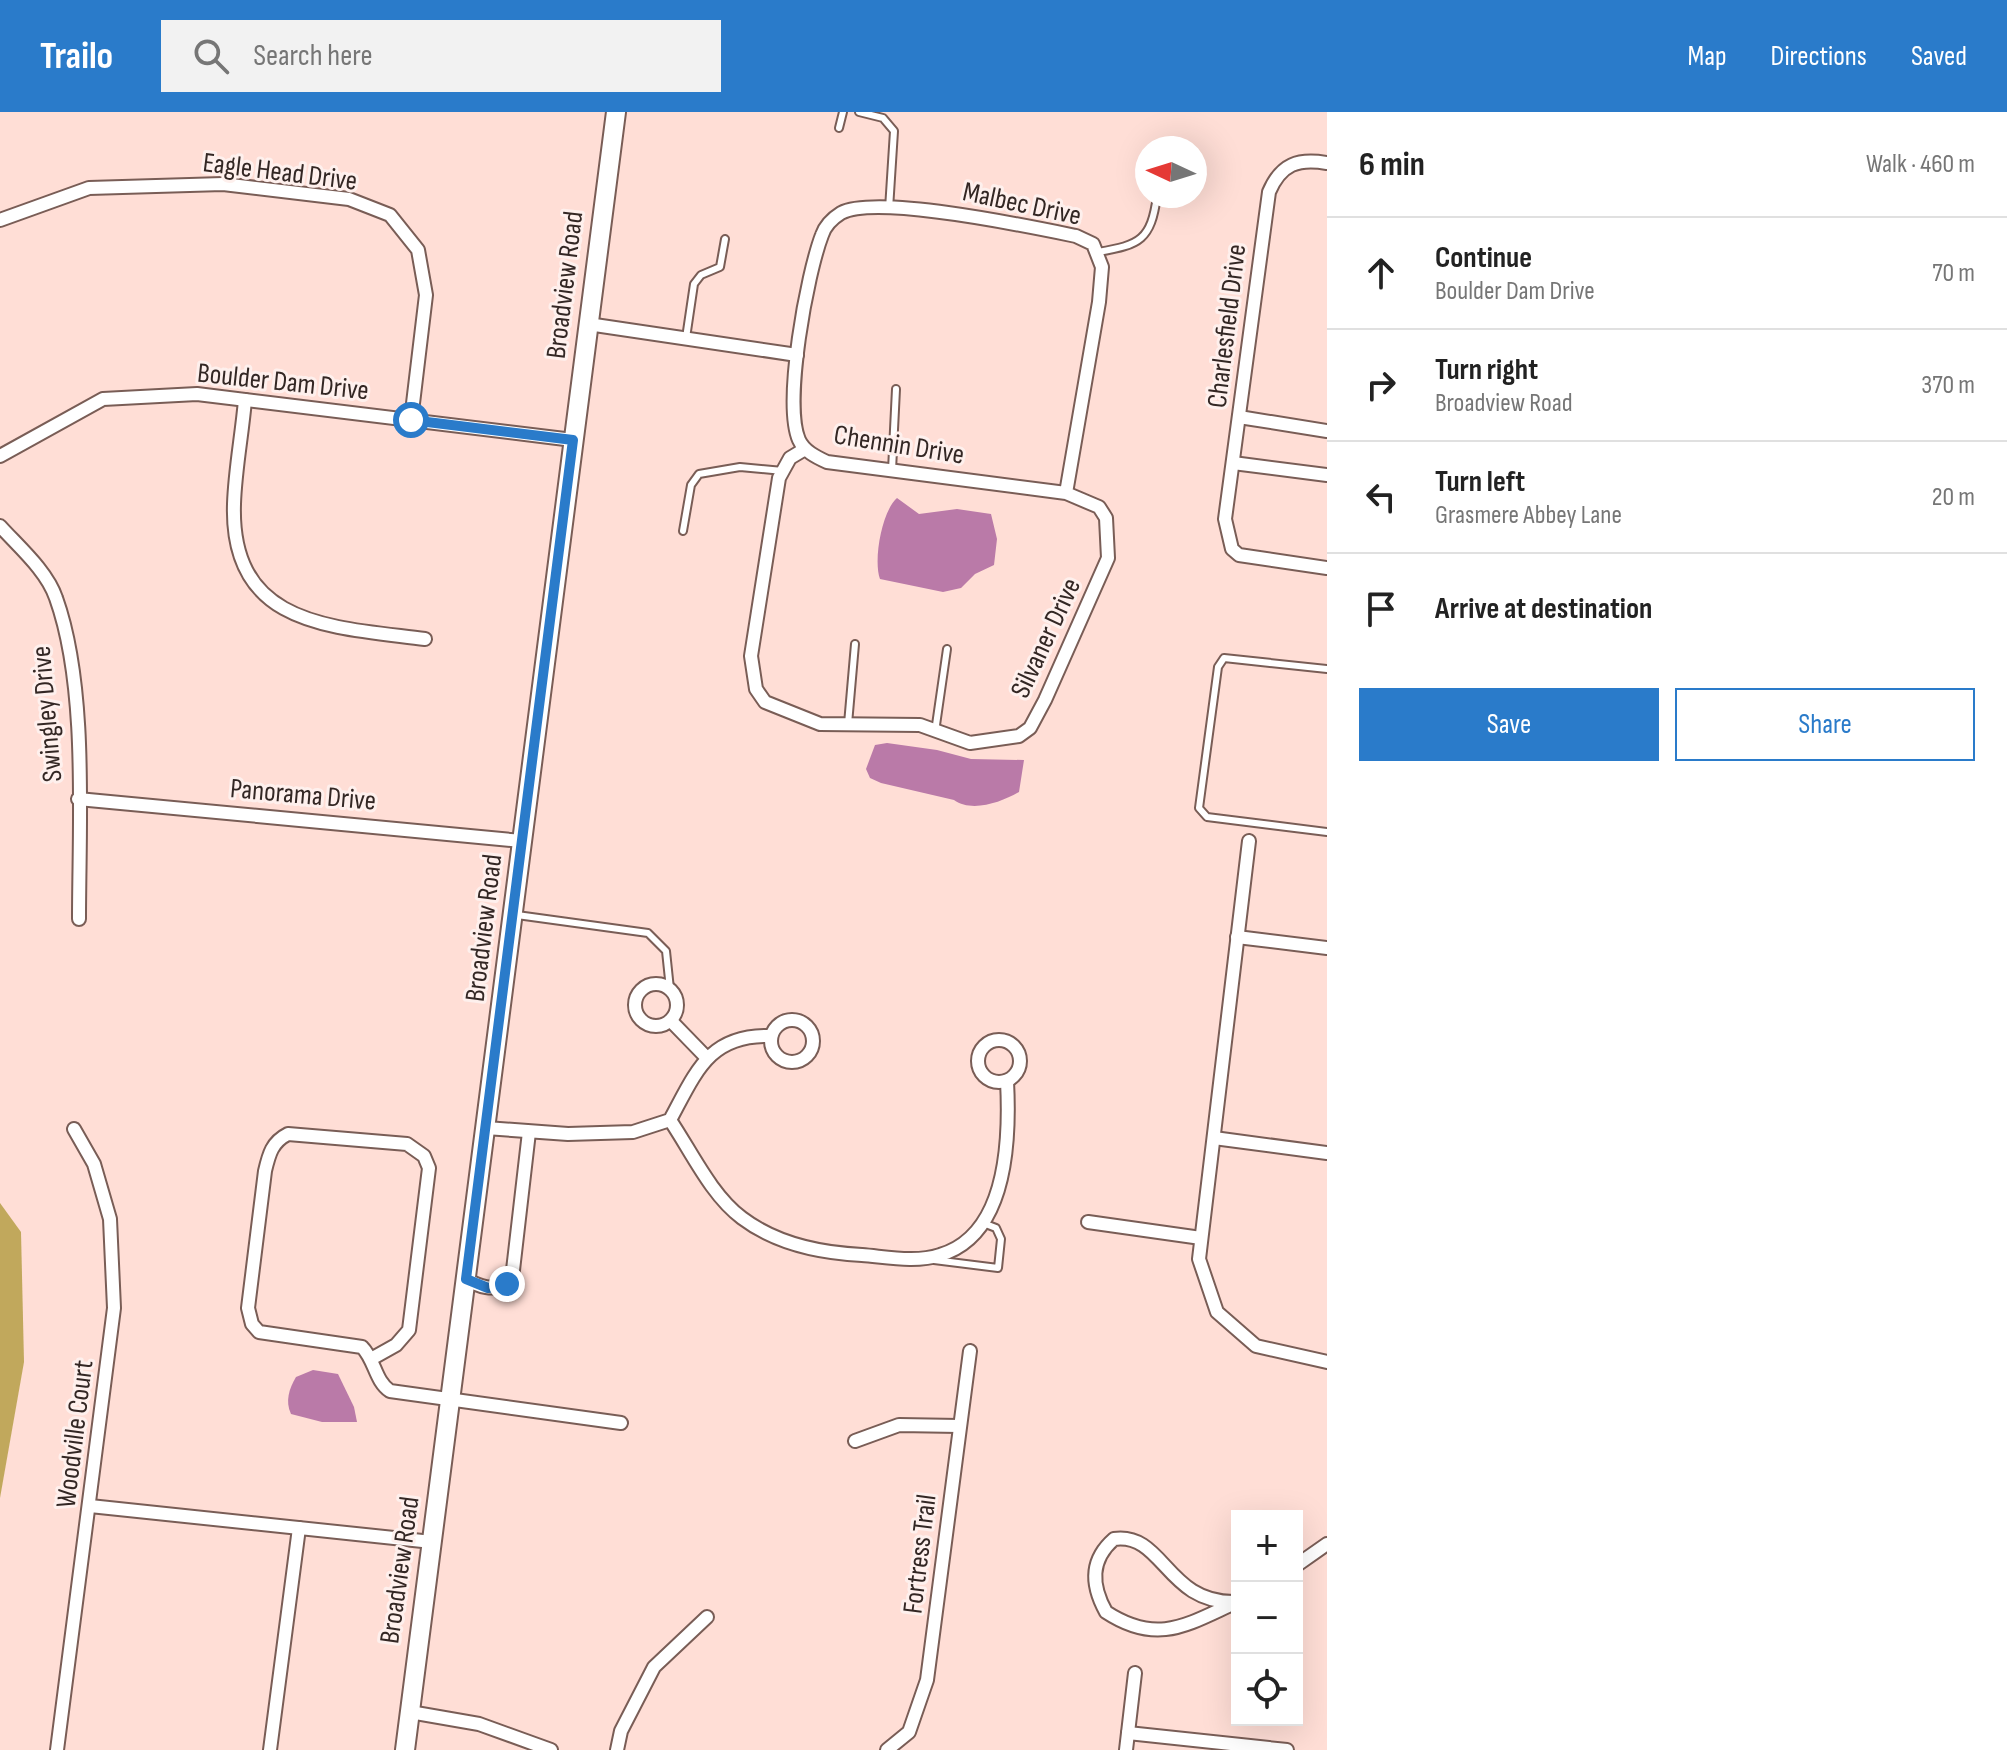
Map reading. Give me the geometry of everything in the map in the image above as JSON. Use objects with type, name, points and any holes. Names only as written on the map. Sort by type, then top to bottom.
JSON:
[{"type":"street","name":"Broadview Road","points":[[405,1750],[616,112]]},
{"type":"street","name":"Charlesfield Drive","points":[[1327,163],[1292,162],[1277,174],[1269,192],[1225,519],[1228,540],[1239,555],[1327,568]]},
{"type":"street","name":"Eagle Head Drive","points":[[0,220],[89,188],[223,184],[349,199],[390,215],[418,250],[426,295],[411,420]]},
{"type":"street","name":"Malbec Drive","points":[[797,355],[822,233],[843,212],[863,208],[964,214],[1076,236],[1093,244],[1102,267],[1099,302],[1066,493]]},
{"type":"street","points":[[588,324],[797,355]]},
{"type":"street","name":"Chennin Drive","points":[[797,355],[795,412],[798,439],[805,449],[827,462],[1066,493],[1099,507]]},
{"type":"street","name":"Boulder Dam Drive","points":[[0,456],[103,399],[197,394],[573,440]]},
{"type":"street","points":[[245,400],[234,504],[236,550],[258,590],[295,617],[326,626],[425,639]]},
{"type":"street","points":[[1239,417],[1327,431]]},
{"type":"street","points":[[783,471],[790,458],[805,449]]},
{"type":"street","points":[[1233,463],[1327,475]]},
{"type":"street","name":"Silvaner Drive","points":[[783,471],[779,478],[751,656],[756,689],[765,702],[820,724],[920,725],[970,743],[990,743],[1019,736],[1030,728],[1108,558],[1106,518],[1099,507]]},
{"type":"street","name":"Swingley Drive","points":[[0,526],[33,562],[56,595],[74,694],[79,919]]},
{"type":"street","name":"Panorama Drive","points":[[78,799],[522,841]]},
{"type":"street","points":[[1249,841],[1199,1259],[1217,1312],[1256,1346],[1327,1362]]},
{"type":"street","points":[[1237,937],[1327,948]]},
{"type":"street","points":[[655,984],[670,989],[678,1003],[671,1021],[658,1027],[649,1026],[638,1017],[635,1009],[639,993],[645,987],[655,984]]},
{"type":"street","points":[[671,1021],[706,1057]]},
{"type":"street","points":[[486,1128],[529,1132],[633,1132],[670,1120],[706,1057],[734,1040],[771,1036]]},
{"type":"street","points":[[670,1120],[724,1200],[739,1216],[761,1231],[794,1244],[840,1254],[926,1258],[956,1247],[983,1223],[997,1195],[1008,1138],[1010,1105],[1007,1081]]},
{"type":"street","name":"Woodville Court","points":[[57,1750],[114,1308],[110,1219],[94,1164],[74,1129]]},
{"type":"street","points":[[466,1279],[478,1285],[498,1288],[507,1284],[513,1270],[529,1132]]},
{"type":"street","points":[[371,1359],[396,1345],[409,1330],[429,1168],[424,1156],[407,1144],[288,1134],[278,1139],[270,1151],[265,1171],[248,1308],[252,1324],[259,1332],[278,1337],[350,1342],[362,1347],[383,1386],[390,1391],[621,1423]]},
{"type":"street","points":[[1214,1138],[1327,1153]]},
{"type":"street","points":[[1088,1222],[1201,1238]]},
{"type":"street","name":"Fortress Trail","points":[[887,1750],[909,1732],[927,1680],[970,1351]]},
{"type":"street","points":[[855,1441],[899,1425],[959,1426]]},
{"type":"street","points":[[90,1506],[432,1542]]},
{"type":"street","points":[[270,1750],[299,1528]]},
{"type":"street","points":[[1114,1539],[1135,1539],[1145,1544],[1187,1588],[1206,1599],[1237,1602],[1193,1625],[1178,1629],[1132,1625],[1106,1612],[1095,1584],[1097,1558],[1114,1539]]},
{"type":"street","points":[[1303,1561],[1327,1544]]},
{"type":"street","points":[[617,1750],[621,1731],[654,1667],[707,1617]]},
{"type":"street","points":[[1126,1750],[1135,1673]]},
{"type":"street","points":[[410,1712],[479,1724],[551,1750]]},
{"type":"street","points":[[1128,1733],[1287,1750]]},
{"type":"lane","points":[[839,128],[843,112]]},
{"type":"lane","points":[[859,112],[883,118],[894,131],[889,209]]},
{"type":"lane","points":[[1098,252],[1134,246],[1149,231],[1154,208]]},
{"type":"lane","points":[[686,338],[694,284],[701,275],[720,267],[725,239]]},
{"type":"lane","points":[[892,470],[896,389]]},
{"type":"lane","points":[[683,531],[691,485],[699,474],[740,467],[783,471]]},
{"type":"lane","points":[[848,724],[855,644]]},
{"type":"lane","points":[[935,732],[947,649]]},
{"type":"lane","points":[[1327,669],[1224,658],[1218,667],[1199,808],[1207,817],[1327,832]]},
{"type":"lane","points":[[514,915],[648,933],[666,951],[670,989]]},
{"type":"lane","points":[[926,1258],[998,1268],[1001,1239],[996,1228],[983,1223]]},
{"type":"shaded area","points":[[897,498],[919,514],[957,509],[991,514],[997,539],[994,565],[975,574],[961,588],[943,592],[880,579],[880,536],[887,513]]},
{"type":"shaded area","points":[[887,743],[937,750],[971,759],[1024,760],[1019,792],[996,802],[969,806],[881,783],[870,778],[866,769],[875,745]]},
{"type":"shaded area","points":[[0,1203],[21,1232],[24,1362],[0,1498]]},
{"type":"shaded area","points":[[313,1370],[338,1374],[354,1407],[357,1422],[322,1422],[291,1414],[288,1400],[296,1377]]},
{"type":"route","points":[[411,420],[573,440],[466,1279],[488,1288],[507,1284]]}]
